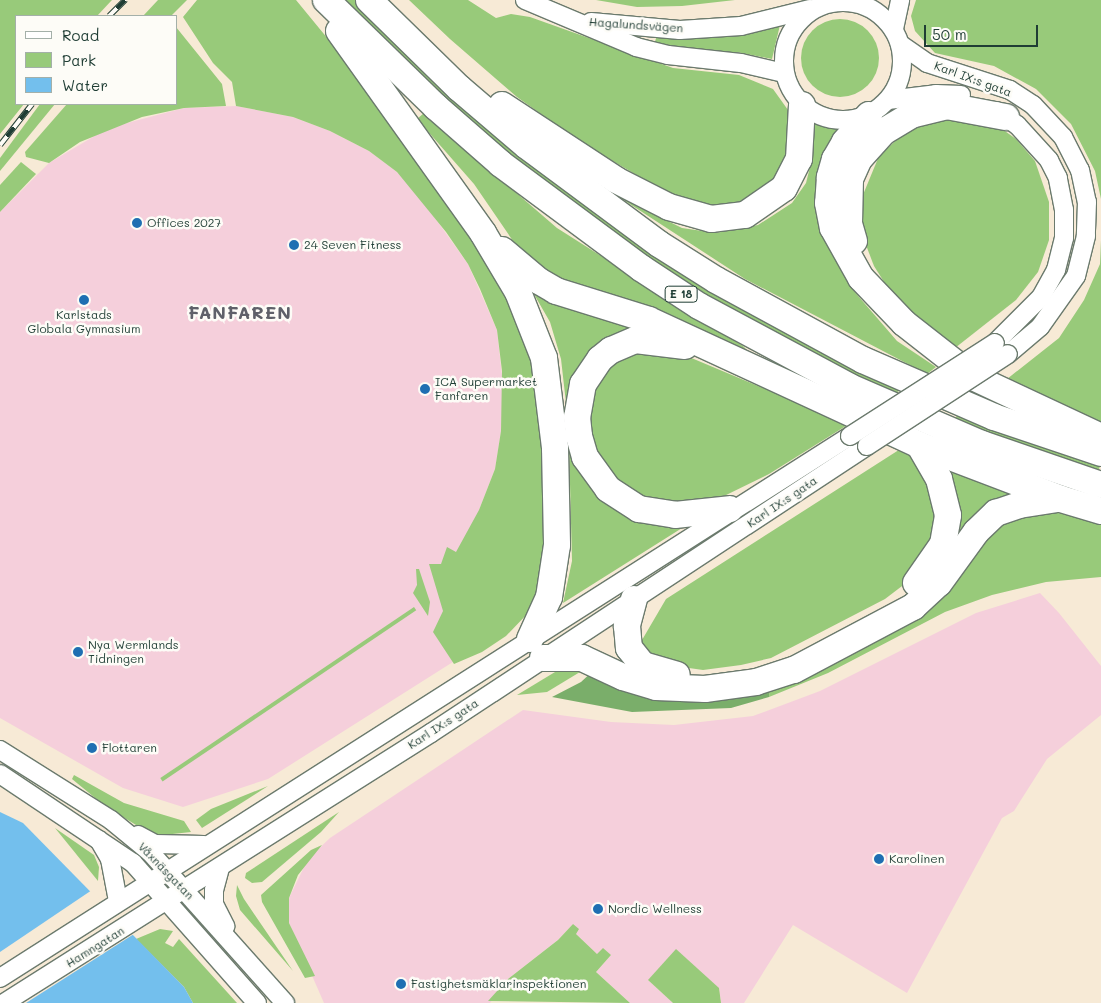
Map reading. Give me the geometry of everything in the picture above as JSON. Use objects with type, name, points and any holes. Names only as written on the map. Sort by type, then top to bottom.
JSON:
[{"type":"highway","points":[[317,0],[483,233],[532,321],[544,358],[551,404],[557,544],[549,596],[537,648],[582,658],[623,677],[656,688],[705,689],[756,682],[794,670],[913,606],[939,583],[976,532],[996,513],[1019,505],[1061,499]]},
{"type":"highway","name":"E 18","points":[[326,0],[436,107],[501,164],[609,245],[699,306],[850,387],[982,444],[1101,485]]},
{"type":"highway","name":"E 18","points":[[369,0],[527,146],[651,238],[716,280],[864,360],[994,418],[1101,453]]},
{"type":"highway","points":[[404,34],[542,133],[616,180],[669,207],[694,216],[711,219],[745,215],[784,188],[799,159],[802,105]]},
{"type":"highway","points":[[872,288],[849,223],[848,203],[850,178],[871,144],[897,122],[947,106],[1006,117]]},
{"type":"highway","points":[[879,108],[845,142],[836,159],[830,177],[828,203],[833,228],[844,252],[861,278],[904,323],[973,377],[1101,437]]},
{"type":"highway","points":[[483,233],[518,265],[556,291],[649,320],[919,445],[1061,499],[1101,511]]},
{"type":"highway","points":[[720,353],[653,340],[635,340],[611,350],[591,370],[583,384],[577,417],[585,457],[608,489],[623,500],[639,509],[665,514],[730,510]]},
{"type":"highway","points":[[634,599],[627,626],[629,648],[643,665],[668,674],[712,674],[756,667],[783,659],[833,635],[910,589],[926,572],[943,544],[948,515],[944,490],[919,445]]},
{"type":"street","name":"Hagalundsvägen","points":[[525,0],[636,46],[668,55],[741,63],[784,73]]},
{"type":"street","points":[[897,36],[869,7],[839,0],[814,8],[799,20],[789,36],[784,54],[784,73],[791,90],[802,105],[817,115],[834,120],[852,120],[879,108],[898,83],[901,70],[897,36],[900,0]]},
{"type":"street","name":"Hagalundsvägen","points":[[575,21],[680,30],[741,26],[814,8]]},
{"type":"street","name":"Karl IX:s gata","points":[[185,890],[220,868],[537,648],[730,510],[850,436],[1040,327],[1076,276],[1083,254],[1088,202],[1080,170],[1063,136],[1033,105],[1010,90],[927,63],[897,36]]},
{"type":"street","name":"Karl IX:s gata","points":[[167,869],[537,648],[634,599],[867,446],[1002,348],[1041,297],[1056,270],[1064,238],[1064,210],[1058,178],[1038,146],[1006,117],[979,101],[960,95],[879,108]]},
{"type":"street","name":"Våxnäsgatan","points":[[0,750],[110,820],[167,869],[285,1003]]},
{"type":"street","name":"Våxnäsgatan","points":[[0,774],[96,835],[151,880],[257,1003]]},
{"type":"street","points":[[110,820],[155,844],[205,845]]},
{"type":"street","points":[[96,835],[110,858],[118,901]]},
{"type":"street","points":[[220,868],[214,890],[214,904],[236,947]]},
{"type":"street","name":"Hamngatan","points":[[0,978],[167,869]]},
{"type":"street","name":"Hamngatan","points":[[4,1003],[185,890]]},
{"type":"shaded area","points":[[236,106],[293,117],[330,131],[369,151],[397,172],[422,200],[468,264],[497,330],[504,393],[495,469],[479,510],[464,655],[268,779],[183,807],[123,788],[0,718],[0,212],[49,163],[108,128],[184,108]]},
{"type":"shaded area","points":[[1040,593],[1059,613],[1101,666],[1101,715],[1047,759],[1014,811],[1002,818],[907,993],[793,925],[744,1003],[721,1003],[719,988],[648,980],[673,1003],[630,1003],[596,972],[611,955],[597,954],[576,934],[573,924],[558,940],[508,979],[490,1003],[324,1003],[289,923],[289,898],[308,859],[330,838],[523,710],[611,722],[674,725],[753,716],[820,691],[976,613]]},
{"type":"green space","points":[[0,0],[112,0],[98,15],[15,15],[15,105],[23,105],[0,134]]},
{"type":"green space","points":[[158,0],[187,0],[172,15],[144,15]]},
{"type":"green space","points":[[197,0],[296,0],[429,162],[492,256],[531,351],[542,413],[548,546],[540,591],[530,611],[506,636],[482,652],[454,664],[433,632],[443,611],[429,564],[441,564],[447,547],[456,552],[479,510],[495,469],[501,431],[502,371],[497,330],[468,264],[446,232],[397,172],[369,151],[330,131],[293,117],[236,106],[232,82],[213,63],[183,17]]},
{"type":"green space","points":[[345,0],[357,0],[505,139],[903,388],[892,396],[684,283],[563,198],[462,114]]},
{"type":"green space","points":[[409,0],[468,0],[496,18],[511,14],[530,17],[673,68],[739,75],[773,89],[793,117],[791,156],[776,186],[747,203],[713,210],[669,194],[582,143],[517,97],[450,39]]},
{"type":"green space","points":[[596,0],[735,0],[682,6],[637,7]]},
{"type":"green space","points":[[916,0],[1101,0],[1101,199],[1095,171],[1071,124],[1036,89],[994,66],[935,53],[915,31],[911,16]]},
{"type":"green space","points":[[840,19],[855,22],[868,30],[876,43],[879,58],[876,73],[868,86],[855,94],[840,97],[825,94],[812,86],[804,73],[801,58],[804,43],[812,30],[825,22]]},
{"type":"green space","points":[[780,25],[772,59],[737,52],[703,52],[655,42],[656,38],[708,37]]},
{"type":"green space","points":[[178,29],[222,84],[226,106],[184,108],[142,117],[80,142],[49,163],[26,157],[25,152],[66,105],[178,105]]},
{"type":"green space","points":[[39,105],[54,105],[0,171],[0,158]]},
{"type":"green space","points":[[424,113],[557,228],[743,346],[765,368],[578,292],[524,257],[474,184],[417,119]]},
{"type":"green space","points":[[945,116],[995,124],[1016,139],[1035,161],[1049,202],[1049,240],[1038,272],[1016,300],[955,348],[920,322],[891,293],[874,266],[861,232],[860,202],[879,156],[903,134]]},
{"type":"green space","points":[[812,121],[843,131],[833,255],[853,290],[897,341],[936,367],[927,374],[745,279],[619,197],[682,228],[716,233],[758,225],[792,203],[806,183],[813,155]]},
{"type":"green space","points":[[21,162],[36,174],[0,212],[0,185]]},
{"type":"green space","points":[[1101,240],[1101,423],[1002,383],[1059,338],[1084,300],[1100,264]]},
{"type":"green space","points":[[531,289],[652,330],[607,339],[583,360],[566,403],[561,359],[550,322]]},
{"type":"green space","points":[[670,349],[849,424],[769,474],[720,498],[670,509],[621,489],[587,438],[593,385],[618,354]]},
{"type":"green space","points":[[958,412],[1101,464],[1097,474],[954,422]]},
{"type":"green space","points":[[569,445],[581,467],[690,523],[563,603],[572,561]]},
{"type":"green space","points":[[905,446],[935,490],[938,538],[906,583],[885,599],[771,658],[741,665],[703,670],[654,663],[636,642],[642,640],[666,599]]},
{"type":"green space","points":[[942,461],[1018,493],[952,550]]},
{"type":"green space","points":[[1038,512],[1058,513],[1101,523],[1101,577],[1046,582],[992,595],[945,612],[828,673],[769,697],[770,685],[859,644],[1003,520]]},
{"type":"green space","points":[[416,569],[419,569],[430,602],[428,616],[413,593],[417,585]]},
{"type":"green space","points":[[414,607],[416,610],[163,781],[160,778]]},
{"type":"green space","points":[[584,666],[580,672],[547,692],[517,695],[560,669]]},
{"type":"green space","points":[[594,670],[770,685],[769,697],[731,708],[632,712],[552,697],[581,682]]},
{"type":"green space","points":[[74,775],[124,803],[184,821],[191,832],[154,836],[105,806],[72,779]]},
{"type":"green space","points":[[268,786],[202,828],[196,820],[211,809]]},
{"type":"green space","points":[[339,812],[321,832],[262,882],[252,883],[245,878],[246,873]]},
{"type":"green space","points":[[55,828],[94,855],[99,867],[98,881]]},
{"type":"green space","points":[[322,845],[298,875],[289,898],[289,923],[315,976],[305,978],[262,902],[261,895],[311,850]]},
{"type":"green space","points":[[237,885],[244,899],[293,971],[240,910],[236,896]]},
{"type":"green space","points":[[573,924],[579,929],[576,934],[597,954],[603,948],[611,955],[596,972],[630,1003],[488,1001],[508,979],[558,940]]},
{"type":"green space","points":[[160,929],[173,931],[165,943],[173,947],[179,939],[237,1003],[193,1003],[184,987],[136,939]]},
{"type":"green space","points":[[676,949],[719,988],[721,1003],[673,1003],[648,980]]},
{"type":"water","points":[[0,812],[23,823],[184,987],[193,1003],[0,1003]]},
{"type":"pier","points":[[92,890],[134,934],[26,1003],[0,1003],[0,952]]},
{"type":"railway","points":[[110,15],[125,0]]},
{"type":"railway","points":[[0,145],[31,105]]},
{"type":"place","name":"Offices 2027","points":[[137,223]]},
{"type":"place","name":"24 Seven Fitness","points":[[294,245]]},
{"type":"place","name":"Karlstads Globala Gymnasium","points":[[84,300]]},
{"type":"place","name":"ICA Supermarket Fanfaren","points":[[425,389]]},
{"type":"place","name":"Nya Wermlands Tidningen","points":[[78,652]]},
{"type":"place","name":"Flottaren","points":[[92,748]]},
{"type":"place","name":"Karolinen","points":[[879,859]]},
{"type":"place","name":"Nordic Wellness","points":[[598,909]]},
{"type":"place","name":"Fastighetsmäklarinspektionen","points":[[401,984]]},
{"type":"district","name":"FANFAREN","points":[[240,312]]}]
